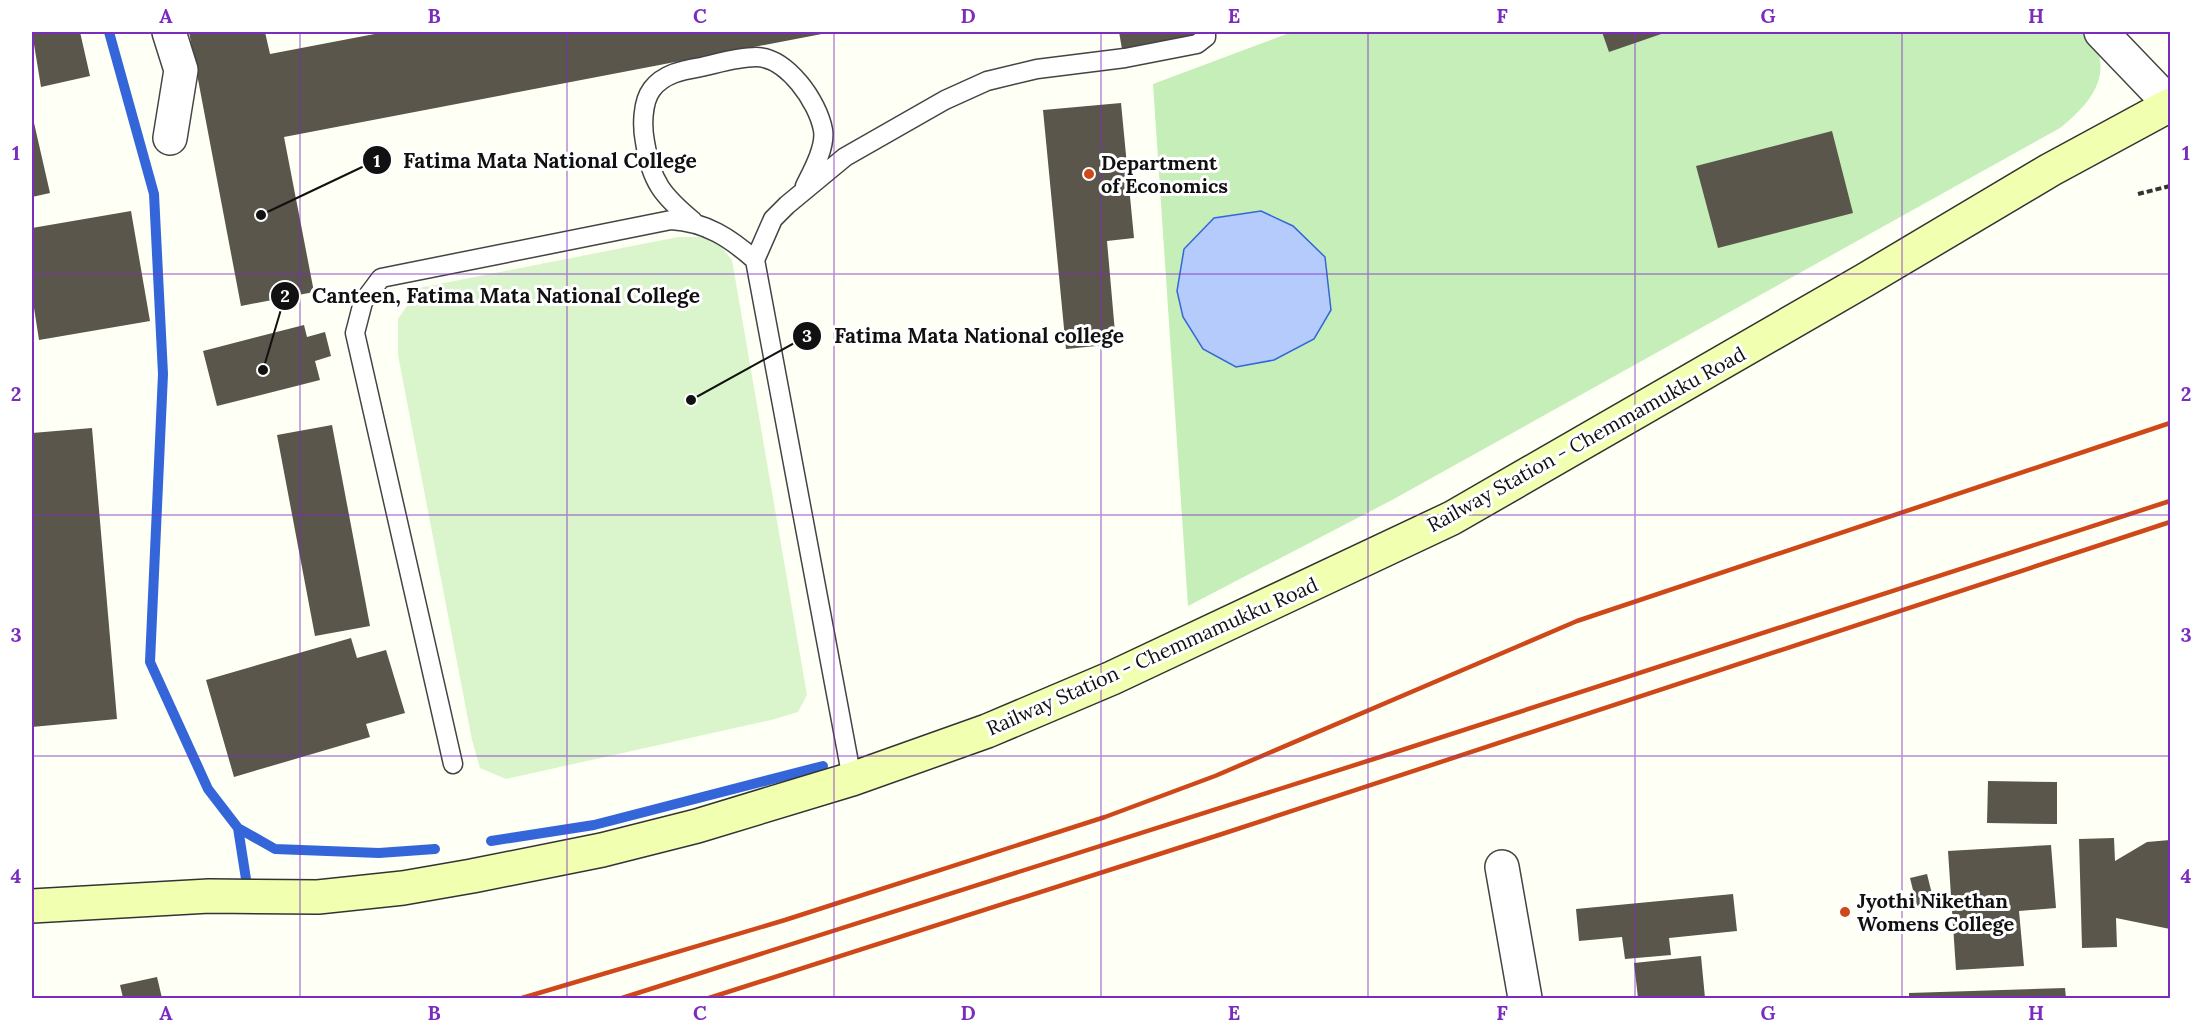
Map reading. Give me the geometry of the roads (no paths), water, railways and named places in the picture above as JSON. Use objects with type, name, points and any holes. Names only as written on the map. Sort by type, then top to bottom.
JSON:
[{"type":"main road","name":"Railway Station - Chemmamukku Road","points":[[32,906],[209,896],[318,897],[403,888],[602,850],[697,826],[852,779],[987,731],[1112,678],[1452,518],[1865,280],[2050,170],[2170,105]]},
{"type":"street","points":[[169,32],[181,70],[170,138]]},
{"type":"street","points":[[2101,32],[2170,105]]},
{"type":"street","points":[[1502,867],[1525,999]]},
{"type":"lane","points":[[852,779],[755,260],[773,219],[845,157],[920,113],[987,81],[1037,69],[1125,58],[1197,44],[1206,37],[1206,32]]},
{"type":"lane","points":[[755,260],[733,240],[693,221],[668,200],[656,183],[643,133],[645,110],[652,89],[673,73],[757,57],[779,64],[795,76],[812,103],[824,131],[813,170],[800,195]]},
{"type":"lane","points":[[453,764],[354,333],[363,302],[381,278],[671,220],[693,221]]},
{"type":"water","points":[[1261,211],[1293,226],[1325,257],[1331,310],[1314,339],[1274,360],[1236,367],[1203,349],[1183,317],[1177,291],[1184,249],[1214,218]]},
{"type":"waterway","points":[[109,32],[154,194],[163,374],[150,662],[208,789],[238,828],[275,849],[379,853],[435,849]]},
{"type":"waterway","points":[[491,841],[594,825],[823,766]]},
{"type":"waterway","points":[[238,828],[246,879]]},
{"type":"railway","points":[[522,998],[785,920],[1105,817],[1215,776],[1577,621],[2170,423]]},
{"type":"railway","points":[[622,998],[1399,751],[2170,501]]},
{"type":"railway","points":[[709,998],[1222,834],[2170,522]]},
{"type":"place","name":"Department of Economics","points":[[1089,174]]},
{"type":"place","name":"Fatima Mata National College","points":[[261,215]]},
{"type":"place","name":"Canteen, Fatima Mata National College","points":[[263,370]]},
{"type":"place","name":"Fatima Mata National college","points":[[691,400]]},
{"type":"place","name":"Jyothi Nikethan Womens College","points":[[1845,912]]}]
